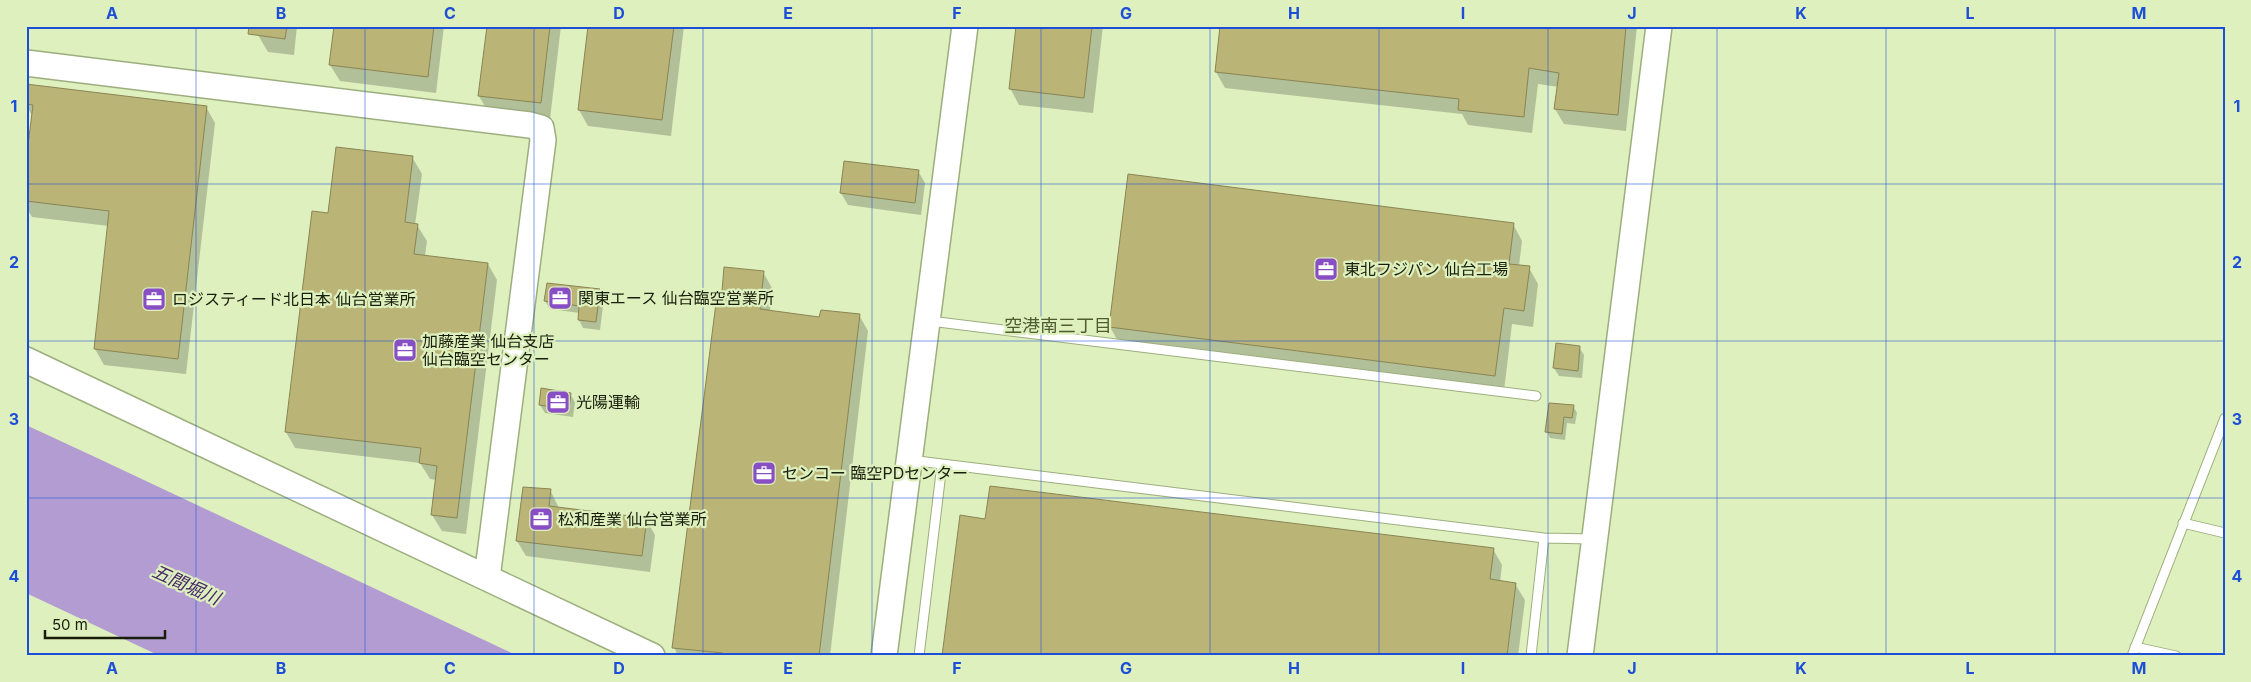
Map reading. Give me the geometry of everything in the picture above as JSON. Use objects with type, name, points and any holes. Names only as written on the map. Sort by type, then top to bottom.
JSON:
[{"type":"street","points":[[884,656],[965,26]]},
{"type":"street","points":[[1580,656],[1659,26]]},
{"type":"street","points":[[26,62],[453,115],[541,128],[542,150],[487,578]]},
{"type":"street","points":[[26,360],[652,656]]},
{"type":"lane","points":[[927,320],[1536,396]]},
{"type":"lane","points":[[2176,656],[2134,651],[2225,418]]},
{"type":"lane","points":[[909,460],[1544,538],[1595,539]]},
{"type":"lane","points":[[918,656],[942,464]]},
{"type":"lane","points":[[2183,524],[2225,533]]},
{"type":"lane","points":[[1531,656],[1544,538]]},
{"type":"water","name":"五間堀川","points":[[26,425],[518,656],[160,656],[26,593]]},
{"type":"building","points":[[249,26],[287,26],[285,39],[248,34]]},
{"type":"building","points":[[334,26],[434,26],[428,77],[329,65]]},
{"type":"building","points":[[487,26],[550,26],[541,103],[478,96]]},
{"type":"building","points":[[588,26],[674,26],[662,120],[578,110]]},
{"type":"building","points":[[1016,26],[1092,26],[1084,98],[1009,89]]},
{"type":"building","points":[[1220,26],[1626,26],[1618,115],[1554,109],[1559,73],[1529,68],[1524,117],[1458,110],[1459,99],[1215,72]]},
{"type":"building","points":[[26,84],[207,106],[178,359],[94,349],[109,211],[26,201],[26,161],[33,105],[26,104]]},
{"type":"building","points":[[336,147],[413,156],[405,222],[418,224],[414,254],[488,263],[457,518],[431,515],[437,466],[419,463],[421,448],[285,432],[312,211],[328,213]]},
{"type":"building","points":[[844,161],[919,170],[915,203],[840,193]]},
{"type":"building","points":[[1128,174],[1514,223],[1509,264],[1530,266],[1524,311],[1504,308],[1495,376],[1109,327]]},
{"type":"building","points":[[724,267],[764,271],[760,309],[819,317],[821,310],[860,314],[819,656],[723,656],[723,653],[672,648],[716,303],[721,303]]},
{"type":"building","points":[[547,283],[600,289],[596,322],[578,320],[579,306],[544,301]]},
{"type":"building","points":[[1556,343],[1580,346],[1578,371],[1553,368]]},
{"type":"building","points":[[541,388],[571,393],[569,409],[539,405]]},
{"type":"building","points":[[1549,403],[1574,405],[1572,418],[1564,417],[1562,434],[1545,432]]},
{"type":"building","points":[[990,486],[1494,548],[1490,579],[1516,583],[1507,656],[942,656],[960,515],[985,519]]},
{"type":"building","points":[[523,487],[551,489],[549,506],[647,518],[642,556],[516,541]]},
{"type":"place","name":"東北フジパン 仙台工場","points":[[1326,269]]},
{"type":"place","name":"関東エース 仙台臨空営業所","points":[[560,298]]},
{"type":"place","name":"ロジスティード北日本 仙台営業所","points":[[154,299]]},
{"type":"place","name":"加藤産業 仙台支店 仙台臨空センター","points":[[405,350]]},
{"type":"place","name":"光陽運輸","points":[[558,402]]},
{"type":"place","name":"センコー 臨空PDセンター","points":[[764,473]]},
{"type":"place","name":"松和産業 仙台営業所","points":[[541,519]]},
{"type":"district","name":"空港南三丁目","points":[[1058,326]]}]
